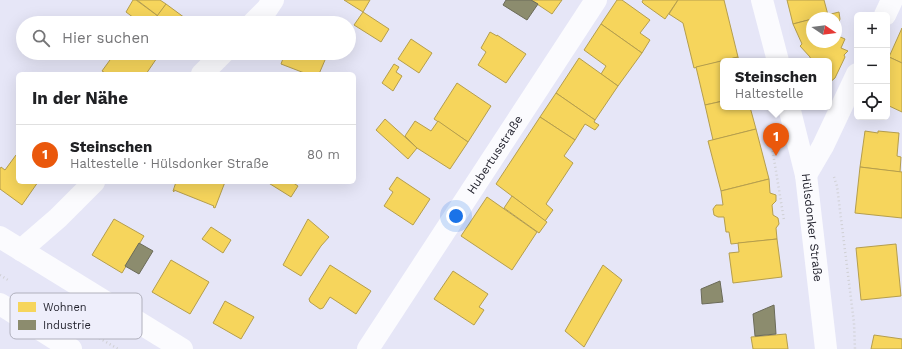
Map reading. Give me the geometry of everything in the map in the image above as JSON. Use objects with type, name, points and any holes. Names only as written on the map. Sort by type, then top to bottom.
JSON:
[{"type":"street","points":[[260,16],[273,0]]},
{"type":"street","name":"Hubertusstraße","points":[[368,349],[596,0]]},
{"type":"street","points":[[762,0],[777,58]]},
{"type":"street","points":[[886,12],[892,0]]},
{"type":"street","points":[[204,72],[216,60]]},
{"type":"street","points":[[806,175],[823,146],[854,80]]},
{"type":"street","name":"Hülsdonker Straße","points":[[790,110],[806,175],[826,349]]},
{"type":"street","points":[[21,250],[58,218],[92,184]]},
{"type":"street","points":[[0,237],[91,293]]},
{"type":"street","points":[[0,304],[10,310]]},
{"type":"street","points":[[142,324],[182,349]]},
{"type":"street","points":[[55,339],[71,349]]},
{"type":"path","points":[[771,144],[786,227]]},
{"type":"path","points":[[823,146],[837,186],[854,323],[855,349]]},
{"type":"building: Wohnen","points":[[133,0],[136,0],[158,16],[131,16],[126,12]]},
{"type":"building: Wohnen","points":[[137,0],[160,0],[166,4],[158,16]]},
{"type":"building: Wohnen","points":[[344,0],[370,0],[363,12]]},
{"type":"building: Wohnen","points":[[531,0],[562,0],[552,14]]},
{"type":"building: Wohnen","points":[[617,0],[622,0],[650,20],[640,33],[650,40],[642,53],[601,24]]},
{"type":"building: Wohnen","points":[[643,0],[678,0],[665,19],[644,4],[642,2]]},
{"type":"building: Wohnen","points":[[678,0],[724,0],[738,57],[720,58],[720,62],[694,68],[683,23],[669,14]]},
{"type":"building: Wohnen","points":[[787,0],[824,0],[827,12],[806,12],[806,21],[793,24]]},
{"type":"building: Wohnen","points":[[166,4],[182,16],[157,16]]},
{"type":"building: Wohnen","points":[[363,12],[389,29],[381,42],[356,26],[356,22]]},
{"type":"building: Wohnen","points":[[806,21],[806,48],[841,48],[848,51],[844,55],[845,57],[835,78],[832,80],[832,58],[810,58],[800,46],[802,44],[793,24]]},
{"type":"building: Wohnen","points":[[601,24],[642,53],[618,86],[601,74],[606,66],[584,50]]},
{"type":"building: Wohnen","points":[[902,28],[902,63],[890,57]]},
{"type":"building: Wohnen","points":[[490,32],[526,54],[506,83],[478,65],[486,52],[481,48]]},
{"type":"building: Wohnen","points":[[842,38],[845,39],[842,46]]},
{"type":"building: Wohnen","points":[[411,39],[432,53],[419,73],[398,59]]},
{"type":"building: Wohnen","points":[[890,57],[902,63],[902,112],[890,106]]},
{"type":"building: Wohnen","points":[[579,58],[618,86],[595,120],[556,93]]},
{"type":"building: Wohnen","points":[[110,60],[156,60],[147,72],[102,71]]},
{"type":"building: Wohnen","points":[[282,60],[325,60],[320,72],[302,72],[281,64]]},
{"type":"building: Wohnen","points":[[720,61],[720,102],[705,105],[696,67]]},
{"type":"building: Wohnen","points":[[394,64],[399,67],[396,72],[402,76],[393,91],[382,83]]},
{"type":"building: Wohnen","points":[[457,83],[491,106],[468,142],[434,119]]},
{"type":"building: Wohnen","points":[[556,93],[595,120],[594,122],[599,125],[595,130],[585,124],[575,140],[540,117]]},
{"type":"building: Wohnen","points":[[720,102],[720,110],[751,110],[756,129],[713,140],[705,105]]},
{"type":"building: Wohnen","points":[[540,117],[575,140],[564,156],[573,163],[546,204],[553,210],[545,221],[496,184]]},
{"type":"building: Wohnen","points":[[385,119],[417,148],[408,159],[376,130]]},
{"type":"building: Wohnen","points":[[415,121],[431,131],[438,121],[468,142],[450,169],[417,148],[405,136]]},
{"type":"building: Wohnen","points":[[756,129],[769,179],[721,191],[708,141]]},
{"type":"building: Wohnen","points":[[865,131],[878,133],[878,131],[899,133],[897,156],[901,157],[900,172],[860,167]]},
{"type":"building: Wohnen","points":[[16,155],[16,184],[37,184],[22,205],[0,189],[0,169],[1,167],[5,170]]},
{"type":"building: Wohnen","points":[[860,167],[902,172],[902,218],[855,213]]},
{"type":"building: Wohnen","points":[[397,177],[430,199],[413,225],[384,206],[393,192],[389,189]]},
{"type":"building: Wohnen","points":[[769,179],[770,193],[776,195],[776,201],[772,205],[773,215],[778,218],[779,224],[776,228],[777,239],[731,244],[729,232],[726,232],[724,217],[714,215],[713,209],[716,205],[723,205],[721,191]]},
{"type":"building: Wohnen","points":[[175,184],[224,184],[215,208],[213,207],[214,206],[174,190],[174,192],[173,191]]},
{"type":"building: Wohnen","points":[[270,184],[295,184],[298,186],[291,197]]},
{"type":"building: Wohnen","points":[[512,196],[547,222],[539,233],[504,208]]},
{"type":"building: Wohnen","points":[[487,197],[537,232],[512,270],[461,236]]},
{"type":"building: Wohnen","points":[[114,219],[144,236],[122,273],[92,255]]},
{"type":"building: Wohnen","points":[[308,219],[329,237],[321,246],[301,276],[283,265]]},
{"type":"building: Wohnen","points":[[211,227],[231,240],[223,253],[202,239]]},
{"type":"building: Wohnen","points":[[777,239],[782,277],[733,283],[729,253],[739,252],[738,243]]},
{"type":"building: Wohnen","points":[[896,244],[901,296],[861,300],[856,248]]},
{"type":"building: Wohnen","points":[[171,260],[209,282],[190,314],[152,292]]},
{"type":"building: Wohnen","points":[[330,265],[371,291],[356,314],[330,297],[323,308],[320,309],[310,302],[309,299]]},
{"type":"building: Wohnen","points":[[603,265],[622,280],[584,347],[565,331]]},
{"type":"building: Wohnen","points":[[453,271],[488,294],[479,307],[484,310],[474,325],[434,299]]},
{"type":"building: Wohnen","points":[[225,301],[254,317],[241,339],[213,323]]},
{"type":"building: Wohnen","points":[[786,334],[788,349],[753,349],[751,337]]},
{"type":"building: Wohnen","points":[[874,335],[902,339],[902,349],[871,349]]},
{"type":"building: Industrie","points":[[506,0],[531,0],[538,4],[527,20],[503,5]]},
{"type":"building: Industrie","points":[[139,243],[153,251],[139,274],[125,266]]},
{"type":"building: Industrie","points":[[720,281],[723,302],[702,304],[701,289]]},
{"type":"building: Industrie","points":[[774,305],[776,334],[755,336],[753,314]]},
{"type":"place","name":"Steinschen","points":[[776,156]]}]
